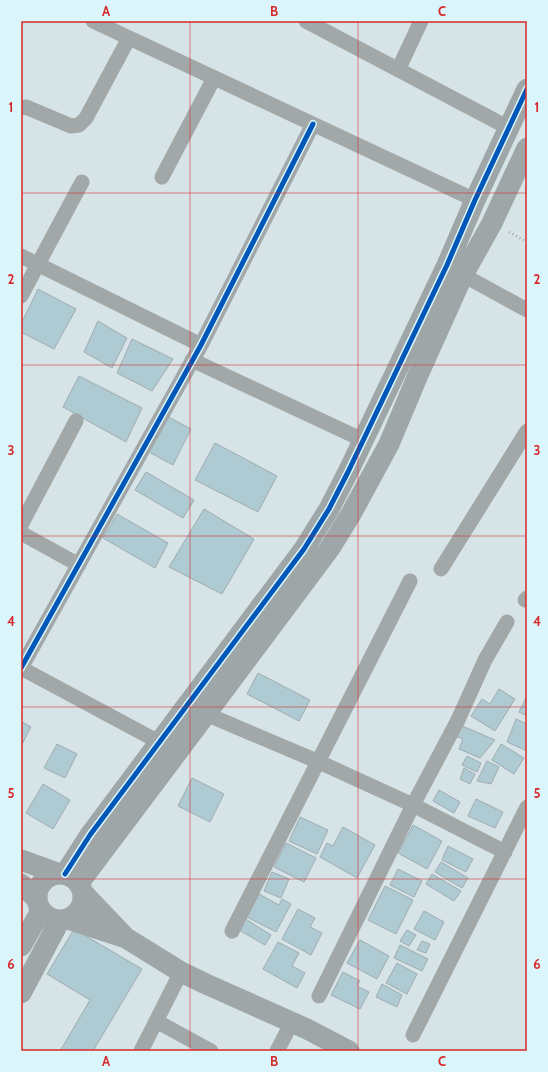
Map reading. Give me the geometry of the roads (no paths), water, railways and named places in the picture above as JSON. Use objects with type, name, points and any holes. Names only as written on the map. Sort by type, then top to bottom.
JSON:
[{"type":"street","points":[[93,21],[475,200]]},
{"type":"street","points":[[306,21],[509,128]]},
{"type":"street","points":[[398,70],[421,21]]},
{"type":"street","points":[[21,108],[26,107],[71,126],[79,124],[86,118],[129,38]]},
{"type":"street","points":[[162,177],[214,78]]},
{"type":"street","points":[[71,881],[206,714],[330,548],[351,514],[389,444],[418,375],[455,270],[475,200],[527,89]]},
{"type":"street","points":[[159,742],[21,668],[192,360],[313,124]]},
{"type":"street","points":[[71,881],[90,835],[304,549],[329,509],[363,440],[455,270],[492,223],[527,148]]},
{"type":"street","points":[[21,296],[82,182]]},
{"type":"street","points":[[21,256],[200,344]]},
{"type":"street","points":[[455,270],[527,310]]},
{"type":"street","points":[[192,360],[363,440]]},
{"type":"street","points":[[21,525],[76,421]]},
{"type":"street","points":[[441,569],[527,431]]},
{"type":"street","points":[[21,533],[79,565]]},
{"type":"street","points":[[232,931],[410,580]]},
{"type":"street","points":[[319,996],[413,805],[458,720],[485,660],[507,622]]},
{"type":"street","points":[[188,703],[206,714],[413,805],[505,852]]},
{"type":"street","points":[[413,1036],[505,852],[521,835],[527,808]]},
{"type":"street","points":[[21,860],[71,881],[126,938]]},
{"type":"street","points":[[21,946],[39,905],[37,891],[44,879],[50,875],[71,881],[83,902],[80,909],[74,915],[64,919],[21,993]]},
{"type":"street","points":[[21,884],[46,915],[53,919],[64,919],[126,938],[182,972],[292,1022],[349,1051]]},
{"type":"street","points":[[141,1051],[182,972]]},
{"type":"street","points":[[156,1021],[212,1051]]},
{"type":"street","points":[[277,1051],[292,1022]]}]
